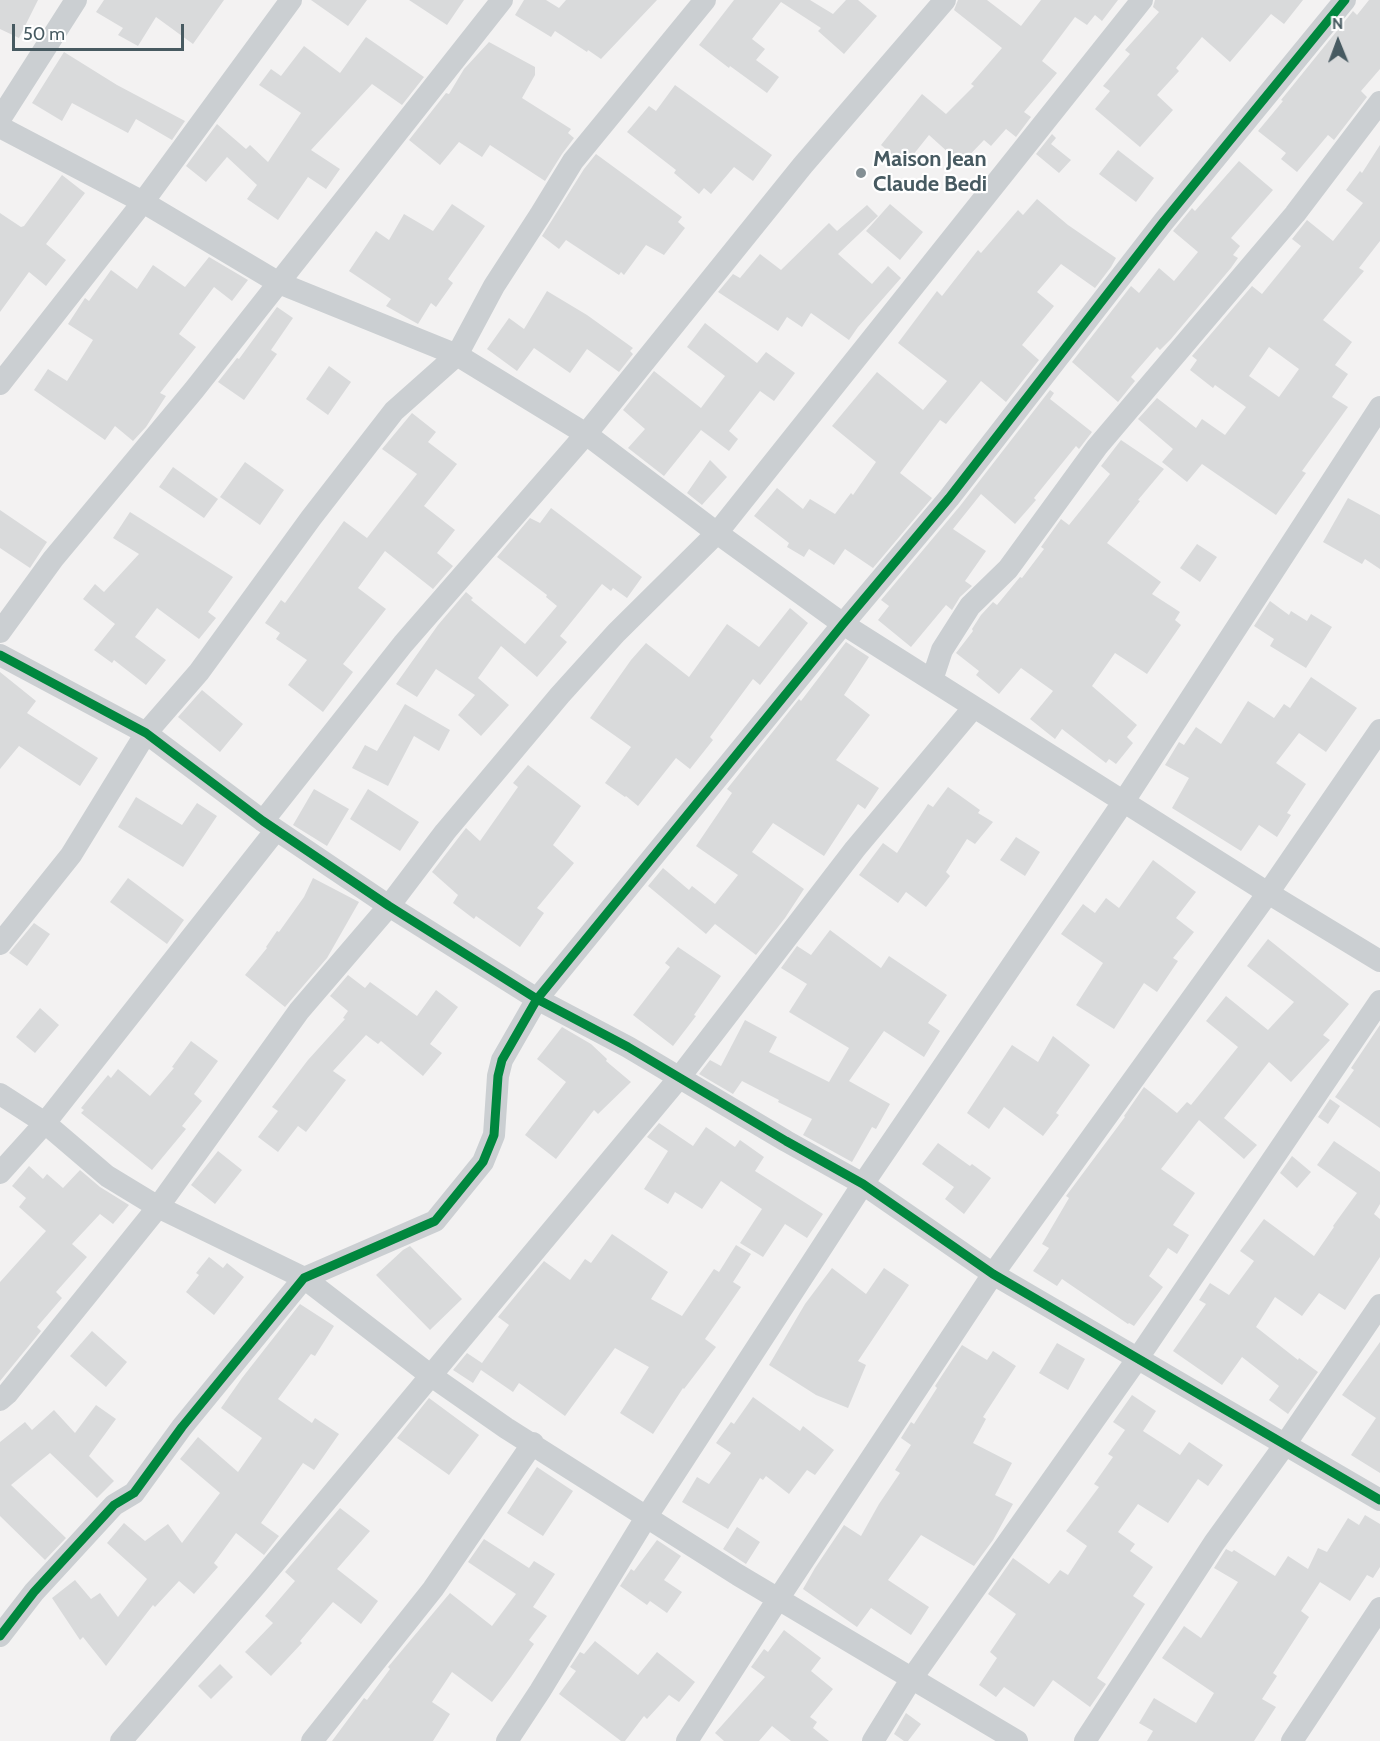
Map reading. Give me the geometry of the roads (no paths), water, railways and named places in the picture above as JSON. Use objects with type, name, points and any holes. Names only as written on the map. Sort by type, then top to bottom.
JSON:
[{"type":"street","points":[[0,119],[76,0]]},
{"type":"street","points":[[0,384],[142,202],[291,0]]},
{"type":"street","points":[[0,632],[53,559],[194,390],[502,0]]},
{"type":"street","points":[[0,944],[71,855],[146,734],[199,672],[311,518],[394,411],[458,355],[494,286],[573,161],[705,0]]},
{"type":"street","points":[[0,1173],[45,1122],[270,826],[403,644],[586,434],[802,165],[945,0]]},
{"type":"street","points":[[0,1400],[158,1207],[299,1011],[389,906],[445,832],[560,695],[616,633],[717,533],[1142,0]]},
{"type":"street","points":[[0,1636],[34,1592],[114,1506],[134,1493],[182,1426],[304,1278],[435,1221],[483,1162],[494,1135],[498,1076],[502,1060],[537,999],[843,624],[949,498],[1164,221],[1345,0]]},
{"type":"street","points":[[932,680],[942,650],[970,606],[1008,569],[1097,447],[1294,214],[1380,102]]},
{"type":"street","points":[[0,127],[142,202],[279,283],[458,355],[586,434],[843,624],[1268,893],[1380,961]]},
{"type":"street","points":[[507,1741],[546,1682],[646,1516],[863,1184],[1124,801],[1380,407]]},
{"type":"street","points":[[0,655],[146,734],[270,826],[389,906],[537,999],[628,1047],[863,1184],[993,1274],[1380,1500]]},
{"type":"street","points":[[121,1741],[257,1584],[679,1078],[855,849],[974,707]]},
{"type":"street","points":[[687,1741],[993,1274],[1268,893],[1380,730]]},
{"type":"street","points":[[873,1741],[912,1678],[1138,1358],[1380,1001]]},
{"type":"street","points":[[0,1094],[45,1122],[107,1176],[158,1207],[304,1278],[430,1375],[506,1428],[778,1599],[1017,1741]]},
{"type":"street","points":[[1085,1741],[1214,1543],[1284,1446],[1380,1305]]},
{"type":"street","points":[[312,1741],[433,1589],[533,1443]]},
{"type":"street","points":[[1292,1741],[1380,1608]]},
{"type":"place","name":"Maison Jean Claude Bedi","points":[[861,173]]}]
